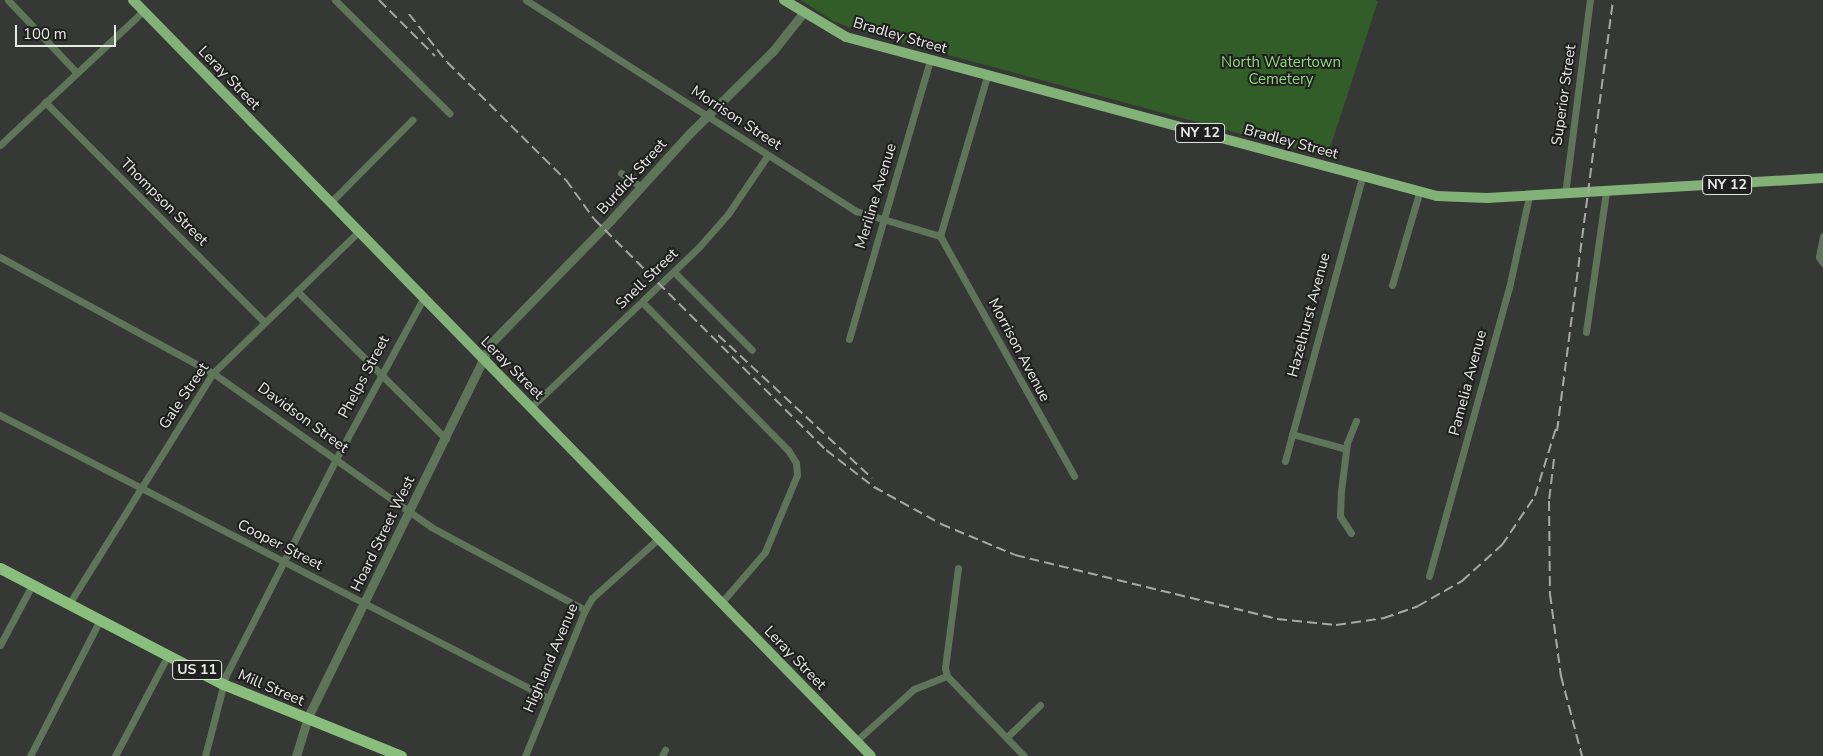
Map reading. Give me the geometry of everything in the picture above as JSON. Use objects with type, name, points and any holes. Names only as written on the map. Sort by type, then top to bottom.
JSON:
[{"type":"highway","name":"Mill Street","points":[[0,568],[223,684],[401,756]]},
{"type":"main road","name":"Leray Street","points":[[132,0],[871,756]]},
{"type":"main road","name":"Bradley Street","points":[[784,0],[846,37],[1419,193],[1462,199],[1823,178]]},
{"type":"street","points":[[8,0],[76,72]]},
{"type":"street","points":[[335,0],[449,113]]},
{"type":"street","name":"Morrison Street","points":[[526,0],[856,211],[940,236]]},
{"type":"street","name":"Superior Street","points":[[1565,194],[1590,0]]},
{"type":"street","points":[[0,145],[143,11]]},
{"type":"street","name":"Burdick Street","points":[[483,361],[495,337],[642,187],[707,116],[773,52],[803,13]]},
{"type":"street","name":"Meriline Avenue","points":[[849,339],[930,61]]},
{"type":"street","points":[[940,236],[987,76]]},
{"type":"street","name":"Thompson Street","points":[[45,102],[264,322]]},
{"type":"street","points":[[330,203],[412,120]]},
{"type":"street","name":"Snell Street","points":[[530,408],[674,272],[728,214],[768,155]]},
{"type":"street","points":[[621,173],[642,187]]},
{"type":"street","name":"Hazelhurst Avenue","points":[[1285,461],[1362,178]]},
{"type":"street","points":[[1586,332],[1606,191]]},
{"type":"street","points":[[1392,285],[1419,193]]},
{"type":"street","name":"Pamelia Avenue","points":[[1429,576],[1509,288],[1529,196]]},
{"type":"street","name":"Gale Street","points":[[69,604],[140,488],[214,373],[358,232]]},
{"type":"street","name":"Morrison Avenue","points":[[940,236],[1074,476]]},
{"type":"street","points":[[1823,236],[1819,257],[1823,263]]},
{"type":"street","name":"Davidson Street","points":[[0,257],[214,373],[410,512],[455,541],[585,610]]},
{"type":"street","points":[[674,272],[752,350]]},
{"type":"street","points":[[297,291],[446,439]]},
{"type":"street","name":"Phelps Street","points":[[205,756],[223,684],[336,459],[423,299]]},
{"type":"street","points":[[643,303],[788,450],[796,462],[797,475],[765,552],[721,603]]},
{"type":"street","name":"Hoard Street West","points":[[296,756],[307,719],[483,361]]},
{"type":"street","name":"Cooper Street","points":[[0,415],[548,698]]},
{"type":"street","points":[[1351,534],[1340,510],[1346,449],[1356,421]]},
{"type":"street","points":[[1292,434],[1346,449]]},
{"type":"street","name":"Highland Avenue","points":[[526,756],[548,698],[585,610],[592,598],[658,539]]},
{"type":"street","points":[[958,568],[945,668],[948,676],[1024,756]]},
{"type":"street","points":[[0,645],[32,585]]},
{"type":"street","points":[[30,756],[100,620]]},
{"type":"street","points":[[115,756],[168,655]]},
{"type":"street","points":[[856,741],[914,689],[948,676]]},
{"type":"street","points":[[1007,737],[1040,705]]},
{"type":"green space","name":"North Watertown Cemetery","points":[[801,0],[1378,1],[1327,157],[859,31],[833,21]]},
{"type":"railway","points":[[379,0],[435,56]]},
{"type":"railway","points":[[1557,431],[1613,0]]},
{"type":"railway","points":[[409,14],[447,62],[566,180],[594,219],[826,450],[874,487],[941,524],[1015,555],[1277,619],[1336,625],[1384,618],[1418,606],[1462,581],[1502,545],[1535,496],[1557,425]]},
{"type":"railway","points":[[718,335],[872,478]]},
{"type":"railway","points":[[1554,459],[1549,501],[1550,594],[1561,676],[1582,756]]}]
